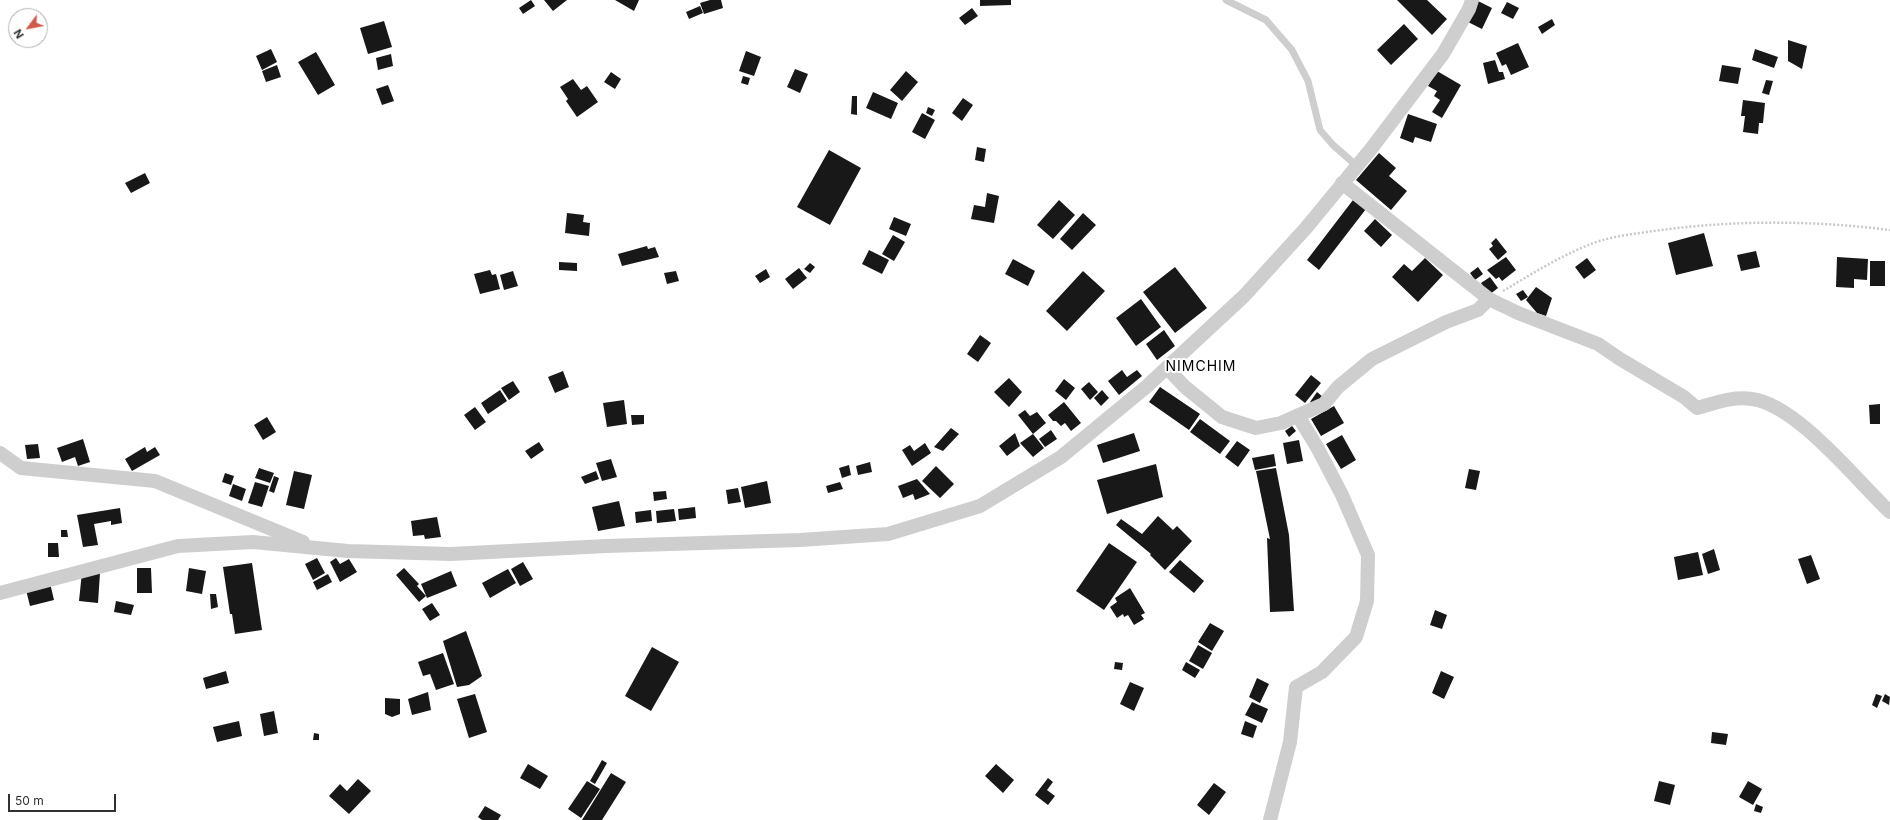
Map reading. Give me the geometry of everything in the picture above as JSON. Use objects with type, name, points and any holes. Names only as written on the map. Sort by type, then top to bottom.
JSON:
[{"type":"street","points":[[0,593],[178,546],[253,542],[348,551],[451,554],[606,546],[800,540],[888,534],[980,506],[1061,457],[1167,368],[1244,296],[1306,228],[1357,166],[1443,54],[1469,9],[1472,0]]},
{"type":"street","points":[[1342,184],[1489,299],[1518,313],[1598,344],[1620,359],[1684,397],[1697,408],[1732,399],[1751,398],[1770,403],[1793,418],[1814,437],[1890,512]]},
{"type":"street","points":[[1167,368],[1185,388],[1222,417],[1256,428],[1281,423],[1324,404],[1338,386],[1372,358],[1446,322],[1478,310],[1489,299]]},
{"type":"street","points":[[1270,820],[1290,742],[1296,687],[1322,672],[1356,638],[1367,601],[1368,555],[1338,488],[1317,447],[1298,416]]},
{"type":"street","points":[[0,453],[21,468],[155,481],[316,548]]},
{"type":"lane","points":[[1226,0],[1266,20],[1292,50],[1308,81],[1320,130],[1333,145],[1357,166]]},
{"type":"path","points":[[1489,299],[1530,275],[1587,245],[1629,235],[1692,226],[1768,221],[1849,225],[1890,230]]},
{"type":"building","points":[[531,0],[535,6],[523,14],[519,8]]},
{"type":"building","points":[[544,0],[567,0],[553,11]]},
{"type":"building","points":[[615,0],[639,0],[634,11]]},
{"type":"building","points":[[710,0],[721,0],[723,8],[704,14],[700,3]]},
{"type":"building","points":[[980,0],[1011,0],[1011,5],[980,6]]},
{"type":"building","points":[[1397,0],[1427,0],[1447,19],[1432,35]]},
{"type":"building","points":[[1478,1],[1492,8],[1482,29],[1468,22]]},
{"type":"building","points":[[1507,2],[1519,8],[1513,19],[1501,13]]},
{"type":"building","points":[[700,6],[703,13],[689,19],[686,12]]},
{"type":"building","points":[[972,8],[978,16],[965,25],[959,18]]},
{"type":"building","points":[[1552,19],[1555,25],[1542,34],[1538,27]]},
{"type":"building","points":[[384,21],[392,47],[368,54],[360,28]]},
{"type":"building","points":[[1404,24],[1418,39],[1391,65],[1377,50]]},
{"type":"building","points":[[1788,40],[1807,46],[1802,69],[1788,61]]},
{"type":"building","points":[[1518,43],[1529,67],[1511,75],[1506,64],[1502,66],[1496,53]]},
{"type":"building","points":[[271,49],[277,62],[262,70],[256,56]]},
{"type":"building","points":[[1755,49],[1778,57],[1774,68],[1752,60]]},
{"type":"building","points":[[746,51],[761,57],[754,76],[739,71]]},
{"type":"building","points":[[316,52],[335,85],[318,95],[298,62]]},
{"type":"building","points":[[391,54],[393,66],[378,70],[376,58]]},
{"type":"building","points":[[1495,60],[1499,72],[1503,72],[1505,79],[1488,84],[1483,63]]},
{"type":"building","points":[[277,65],[281,77],[266,82],[262,71]]},
{"type":"building","points":[[1722,65],[1741,68],[1738,84],[1719,81]]},
{"type":"building","points":[[795,69],[808,74],[800,93],[787,87]]},
{"type":"building","points":[[906,71],[918,82],[902,101],[890,90]]},
{"type":"building","points":[[1437,71],[1461,85],[1442,118],[1432,112],[1440,100],[1434,96],[1437,91],[1428,86]]},
{"type":"building","points":[[611,72],[621,79],[615,89],[604,82]]},
{"type":"building","points":[[743,76],[750,78],[748,85],[741,83]]},
{"type":"building","points":[[573,79],[581,90],[587,86],[598,102],[577,117],[566,101],[568,99],[560,87]]},
{"type":"building","points":[[1766,80],[1773,81],[1769,95],[1762,93]]},
{"type":"building","points":[[388,85],[394,101],[382,105],[376,89]]},
{"type":"building","points":[[873,92],[898,103],[891,119],[866,108]]},
{"type":"building","points":[[852,96],[857,96],[857,115],[851,114]]},
{"type":"building","points":[[963,98],[973,105],[962,121],[952,113]]},
{"type":"building","points":[[1743,100],[1765,103],[1763,123],[1759,123],[1758,134],[1743,132],[1745,116],[1741,116]]},
{"type":"building","points":[[928,107],[935,110],[932,116],[926,113]]},
{"type":"building","points":[[922,113],[935,120],[925,139],[912,132]]},
{"type":"building","points":[[1408,114],[1437,124],[1431,142],[1415,137],[1413,143],[1400,138]]},
{"type":"building","points":[[977,147],[986,149],[984,162],[975,160]]},
{"type":"building","points":[[829,150],[861,168],[830,225],[797,207]]},
{"type":"building","points":[[1379,153],[1396,168],[1389,176],[1407,191],[1391,210],[1356,180]]},
{"type":"building","points":[[145,173],[150,183],[131,193],[125,183]]},
{"type":"building","points":[[987,193],[999,196],[994,223],[971,219],[974,205],[985,207]]},
{"type":"building","points":[[1059,200],[1075,215],[1053,239],[1037,225]]},
{"type":"building","points":[[1353,200],[1366,209],[1319,270],[1307,260]]},
{"type":"building","points":[[567,213],[584,215],[583,222],[590,223],[589,236],[565,233]]},
{"type":"building","points":[[1083,213],[1096,225],[1072,250],[1060,239]]},
{"type":"building","points":[[894,217],[911,224],[906,236],[889,229]]},
{"type":"building","points":[[1375,219],[1392,235],[1381,247],[1364,231]]},
{"type":"building","points":[[1704,233],[1713,266],[1676,275],[1668,243]]},
{"type":"building","points":[[893,235],[905,242],[894,261],[882,254]]},
{"type":"building","points":[[1496,238],[1507,252],[1498,260],[1489,249],[1493,246],[1491,243]]},
{"type":"building","points":[[647,246],[648,249],[655,247],[659,257],[622,266],[618,254]]},
{"type":"building","points":[[869,250],[889,260],[882,274],[862,264]]},
{"type":"building","points":[[1756,251],[1760,267],[1741,271],[1737,255]]},
{"type":"building","points":[[1506,257],[1516,270],[1502,281],[1499,277],[1496,279],[1487,270]]},
{"type":"building","points":[[1837,257],[1868,259],[1867,280],[1854,279],[1854,288],[1836,287]]},
{"type":"building","points":[[1425,258],[1443,275],[1418,302],[1392,277],[1404,264],[1412,271]]},
{"type":"building","points":[[1587,258],[1596,270],[1584,279],[1575,267]]},
{"type":"building","points":[[1013,259],[1035,271],[1028,286],[1005,274]]},
{"type":"building","points":[[1870,261],[1885,261],[1885,286],[1870,286]]},
{"type":"building","points":[[559,262],[577,263],[577,271],[559,270]]},
{"type":"building","points":[[810,263],[815,267],[810,273],[804,269]]},
{"type":"building","points":[[1175,267],[1207,308],[1175,333],[1143,292]]},
{"type":"building","points":[[1478,267],[1483,274],[1475,280],[1470,273]]},
{"type":"building","points":[[799,268],[807,278],[793,289],[785,279]]},
{"type":"building","points":[[766,269],[770,277],[760,283],[755,276]]},
{"type":"building","points":[[490,270],[492,275],[496,274],[500,289],[480,294],[474,274]]},
{"type":"building","points":[[513,271],[518,286],[504,290],[500,275]]},
{"type":"building","points":[[676,271],[679,281],[667,284],[664,273]]},
{"type":"building","points":[[1083,271],[1105,291],[1067,331],[1046,311]]},
{"type":"building","points":[[1490,277],[1498,288],[1489,295],[1481,283]]},
{"type":"building","points":[[1536,287],[1552,298],[1546,316],[1537,313],[1526,300]]},
{"type":"building","points":[[1523,290],[1528,297],[1521,301],[1516,294]]},
{"type":"building","points":[[1141,299],[1161,327],[1136,346],[1116,318]]},
{"type":"building","points":[[1164,330],[1175,346],[1157,360],[1146,344]]},
{"type":"building","points":[[980,335],[991,343],[978,362],[967,354]]},
{"type":"building","points":[[1122,370],[1127,377],[1137,370],[1142,376],[1119,395],[1108,381]]},
{"type":"building","points":[[563,371],[569,387],[555,393],[548,377]]},
{"type":"building","points":[[1311,375],[1321,383],[1305,403],[1295,395]]},
{"type":"building","points":[[1009,378],[1022,392],[1009,407],[994,392]]},
{"type":"building","points":[[1064,379],[1075,388],[1066,400],[1055,391]]},
{"type":"building","points":[[513,381],[520,392],[509,400],[501,388]]},
{"type":"building","points":[[1089,382],[1098,392],[1090,400],[1081,389]]},
{"type":"building","points":[[1160,387],[1200,414],[1189,430],[1149,402]]},
{"type":"building","points":[[500,390],[507,401],[488,414],[481,403]]},
{"type":"building","points":[[1102,390],[1109,398],[1101,406],[1094,398]]},
{"type":"building","points":[[1317,392],[1323,397],[1316,407],[1310,402]]},
{"type":"building","points":[[624,400],[627,424],[607,427],[603,403]]},
{"type":"building","points":[[1064,402],[1081,423],[1071,431],[1065,423],[1061,426],[1056,421],[1053,421],[1048,415]]},
{"type":"building","points":[[1880,404],[1880,424],[1870,424],[1869,405]]},
{"type":"building","points":[[1334,406],[1344,423],[1321,436],[1311,419]]},
{"type":"building","points":[[475,407],[486,422],[475,430],[464,415]]},
{"type":"building","points":[[1025,410],[1030,416],[1037,412],[1046,423],[1033,434],[1018,415]]},
{"type":"building","points":[[631,415],[644,415],[644,424],[632,425]]},
{"type":"building","points":[[267,417],[276,432],[263,440],[254,425]]},
{"type":"building","points":[[1200,419],[1230,441],[1220,454],[1190,432]]},
{"type":"building","points":[[1292,426],[1296,431],[1289,437],[1285,431]]},
{"type":"building","points":[[951,428],[959,434],[943,451],[934,447]]},
{"type":"building","points":[[1051,430],[1057,439],[1045,447],[1039,439]]},
{"type":"building","points":[[1015,433],[1020,446],[1007,456],[999,446]]},
{"type":"building","points":[[1134,433],[1140,451],[1103,463],[1097,445]]},
{"type":"building","points":[[1033,434],[1044,448],[1033,457],[1020,443]]},
{"type":"building","points":[[1342,435],[1356,460],[1341,469],[1326,444]]},
{"type":"building","points":[[83,439],[90,462],[78,466],[75,457],[62,462],[57,448]]},
{"type":"building","points":[[1299,440],[1303,461],[1287,464],[1283,443]]},
{"type":"building","points":[[1237,441],[1250,450],[1238,467],[1225,457]]},
{"type":"building","points":[[539,442],[544,450],[531,459],[525,451]]},
{"type":"building","points":[[925,443],[931,453],[912,466],[902,450],[910,445],[914,451]]},
{"type":"building","points":[[38,444],[40,458],[27,459],[25,445]]},
{"type":"building","points":[[145,447],[147,452],[155,447],[160,455],[132,471],[125,459]]},
{"type":"building","points":[[1274,454],[1276,466],[1255,470],[1252,458]]},
{"type":"building","points":[[611,459],[617,477],[602,481],[596,463]]},
{"type":"building","points":[[870,462],[872,472],[858,475],[856,466]]},
{"type":"building","points":[[1156,464],[1163,497],[1107,514],[1097,480]]},
{"type":"building","points":[[849,465],[851,475],[842,478],[839,468]]},
{"type":"building","points":[[936,466],[954,484],[940,498],[922,481]]},
{"type":"building","points":[[259,468],[274,473],[270,483],[255,478]]},
{"type":"building","points":[[1276,468],[1289,535],[1294,611],[1270,612],[1267,538],[1270,539],[1256,471]]},
{"type":"building","points":[[1469,469],[1480,471],[1476,490],[1465,488]]},
{"type":"building","points":[[294,471],[312,475],[304,509],[286,505]]},
{"type":"building","points":[[596,471],[599,479],[585,484],[581,477]]},
{"type":"building","points":[[225,473],[234,476],[231,485],[222,482]]},
{"type":"building","points":[[274,476],[279,478],[274,493],[269,491]]},
{"type":"building","points":[[917,479],[930,494],[915,500],[913,494],[903,498],[898,486]]},
{"type":"building","points":[[767,481],[771,503],[745,508],[741,487]]},
{"type":"building","points":[[255,482],[269,486],[262,507],[248,503]]},
{"type":"building","points":[[840,482],[843,489],[828,493],[826,486]]},
{"type":"building","points":[[233,484],[246,489],[242,501],[229,496]]},
{"type":"building","points":[[738,488],[741,502],[728,504],[726,490]]},
{"type":"building","points":[[666,491],[667,499],[654,501],[653,492]]},
{"type":"building","points":[[619,501],[625,526],[598,531],[592,507]]},
{"type":"building","points":[[695,507],[696,518],[679,520],[678,509]]},
{"type":"building","points":[[120,508],[122,523],[111,525],[111,521],[94,524],[98,545],[83,547],[77,515]]},
{"type":"building","points":[[674,509],[676,521],[657,523],[656,511]]},
{"type":"building","points":[[651,510],[652,521],[636,523],[635,512]]},
{"type":"building","points":[[1158,516],[1173,530],[1177,526],[1192,541],[1165,570],[1150,555],[1151,554],[1116,525],[1121,519],[1142,534]]},
{"type":"building","points":[[437,517],[441,537],[425,539],[424,535],[413,536],[411,521]]},
{"type":"building","points":[[61,530],[67,530],[68,537],[61,537]]},
{"type":"building","points":[[48,543],[58,543],[59,557],[48,557]]},
{"type":"building","points":[[1109,543],[1137,562],[1104,610],[1076,591]]},
{"type":"building","points":[[1714,549],[1720,570],[1708,574],[1702,554]]},
{"type":"building","points":[[1698,552],[1703,575],[1678,580],[1674,557]]},
{"type":"building","points":[[1811,555],[1820,579],[1807,584],[1798,559]]},
{"type":"building","points":[[317,558],[325,573],[313,580],[305,564]]},
{"type":"building","points":[[336,558],[340,564],[349,559],[357,572],[340,582],[330,562]]},
{"type":"building","points":[[1180,560],[1204,581],[1194,593],[1169,572]]},
{"type":"building","points":[[523,562],[533,579],[520,586],[511,569]]},
{"type":"building","points":[[252,563],[262,630],[235,634],[232,614],[230,614],[223,567]]},
{"type":"building","points":[[137,568],[151,568],[152,593],[137,593]]},
{"type":"building","points":[[189,568],[206,571],[202,594],[186,591]]},
{"type":"building","points":[[404,568],[419,584],[417,586],[426,596],[419,602],[396,575]]},
{"type":"building","points":[[508,569],[516,583],[490,598],[482,583]]},
{"type":"building","points":[[451,571],[457,586],[427,598],[421,584]]},
{"type":"building","points":[[82,572],[100,573],[98,603],[79,601]]},
{"type":"building","points":[[328,574],[332,582],[317,590],[313,582]]},
{"type":"building","points":[[50,583],[54,600],[30,606],[26,590]]},
{"type":"building","points":[[1130,588],[1145,613],[1141,615],[1144,619],[1134,625],[1128,615],[1124,617],[1123,614],[1117,618],[1110,607],[1117,602],[1115,598]]},
{"type":"building","points":[[210,594],[216,594],[218,607],[211,609]]},
{"type":"building","points":[[116,601],[134,605],[131,615],[114,612]]},
{"type":"building","points":[[432,603],[440,615],[430,621],[422,609]]},
{"type":"building","points":[[1435,610],[1447,615],[1442,629],[1430,625]]},
{"type":"building","points":[[1210,623],[1224,631],[1212,651],[1198,642]]},
{"type":"building","points":[[466,631],[482,676],[469,685],[457,687],[443,641]]},
{"type":"building","points":[[1198,645],[1212,653],[1203,669],[1189,661]]},
{"type":"building","points":[[652,647],[679,662],[651,711],[625,696]]},
{"type":"building","points":[[443,653],[454,684],[436,690],[430,674],[423,676],[418,662]]},
{"type":"building","points":[[1115,662],[1123,663],[1122,670],[1114,669]]},
{"type":"building","points":[[1186,662],[1200,670],[1195,678],[1182,670]]},
{"type":"building","points":[[226,671],[229,683],[206,689],[203,678]]},
{"type":"building","points":[[1441,671],[1454,677],[1444,699],[1432,693]]},
{"type":"building","points":[[1257,678],[1269,684],[1260,703],[1249,697]]},
{"type":"building","points":[[1130,682],[1144,688],[1134,711],[1120,704]]},
{"type":"building","points":[[428,692],[431,710],[412,715],[408,699]]},
{"type":"building","points":[[475,694],[487,732],[469,738],[457,699]]},
{"type":"building","points":[[1876,694],[1882,696],[1877,708],[1872,705]]},
{"type":"building","points":[[1885,694],[1890,697],[1889,705],[1882,701]]},
{"type":"building","points":[[385,698],[400,699],[400,714],[392,717],[385,714]]},
{"type":"building","points":[[1252,702],[1268,709],[1262,723],[1245,715]]},
{"type":"building","points":[[274,711],[278,733],[264,736],[260,714]]},
{"type":"building","points":[[239,721],[242,736],[217,742],[213,727]]},
{"type":"building","points":[[1245,721],[1257,726],[1253,738],[1241,734]]},
{"type":"building","points":[[1712,732],[1728,734],[1726,745],[1711,743]]},
{"type":"building","points":[[314,733],[319,734],[319,740],[313,740]]},
{"type":"building","points":[[602,760],[607,763],[595,784],[590,781]]},
{"type":"building","points":[[528,764],[548,776],[540,789],[520,778]]},
{"type":"building","points":[[996,764],[1014,780],[1003,793],[985,776]]},
{"type":"building","points":[[611,773],[626,782],[602,820],[582,820]]},
{"type":"building","points":[[1048,778],[1053,782],[1047,790],[1055,796],[1048,805],[1035,795]]},
{"type":"building","points":[[358,779],[371,791],[349,814],[329,796],[340,784],[347,791]]},
{"type":"building","points":[[587,781],[600,789],[581,818],[568,809]]},
{"type":"building","points":[[1659,781],[1675,785],[1670,805],[1654,801]]},
{"type":"building","points":[[1748,781],[1762,789],[1753,805],[1739,797]]},
{"type":"building","points":[[1214,783],[1226,792],[1209,815],[1197,805]]},
{"type":"building","points":[[1756,804],[1763,807],[1761,813],[1754,811]]},
{"type":"building","points":[[485,806],[501,815],[498,820],[482,820],[478,817]]},
{"type":"district","name":"NIMCHIM","points":[[1201,367]]}]
